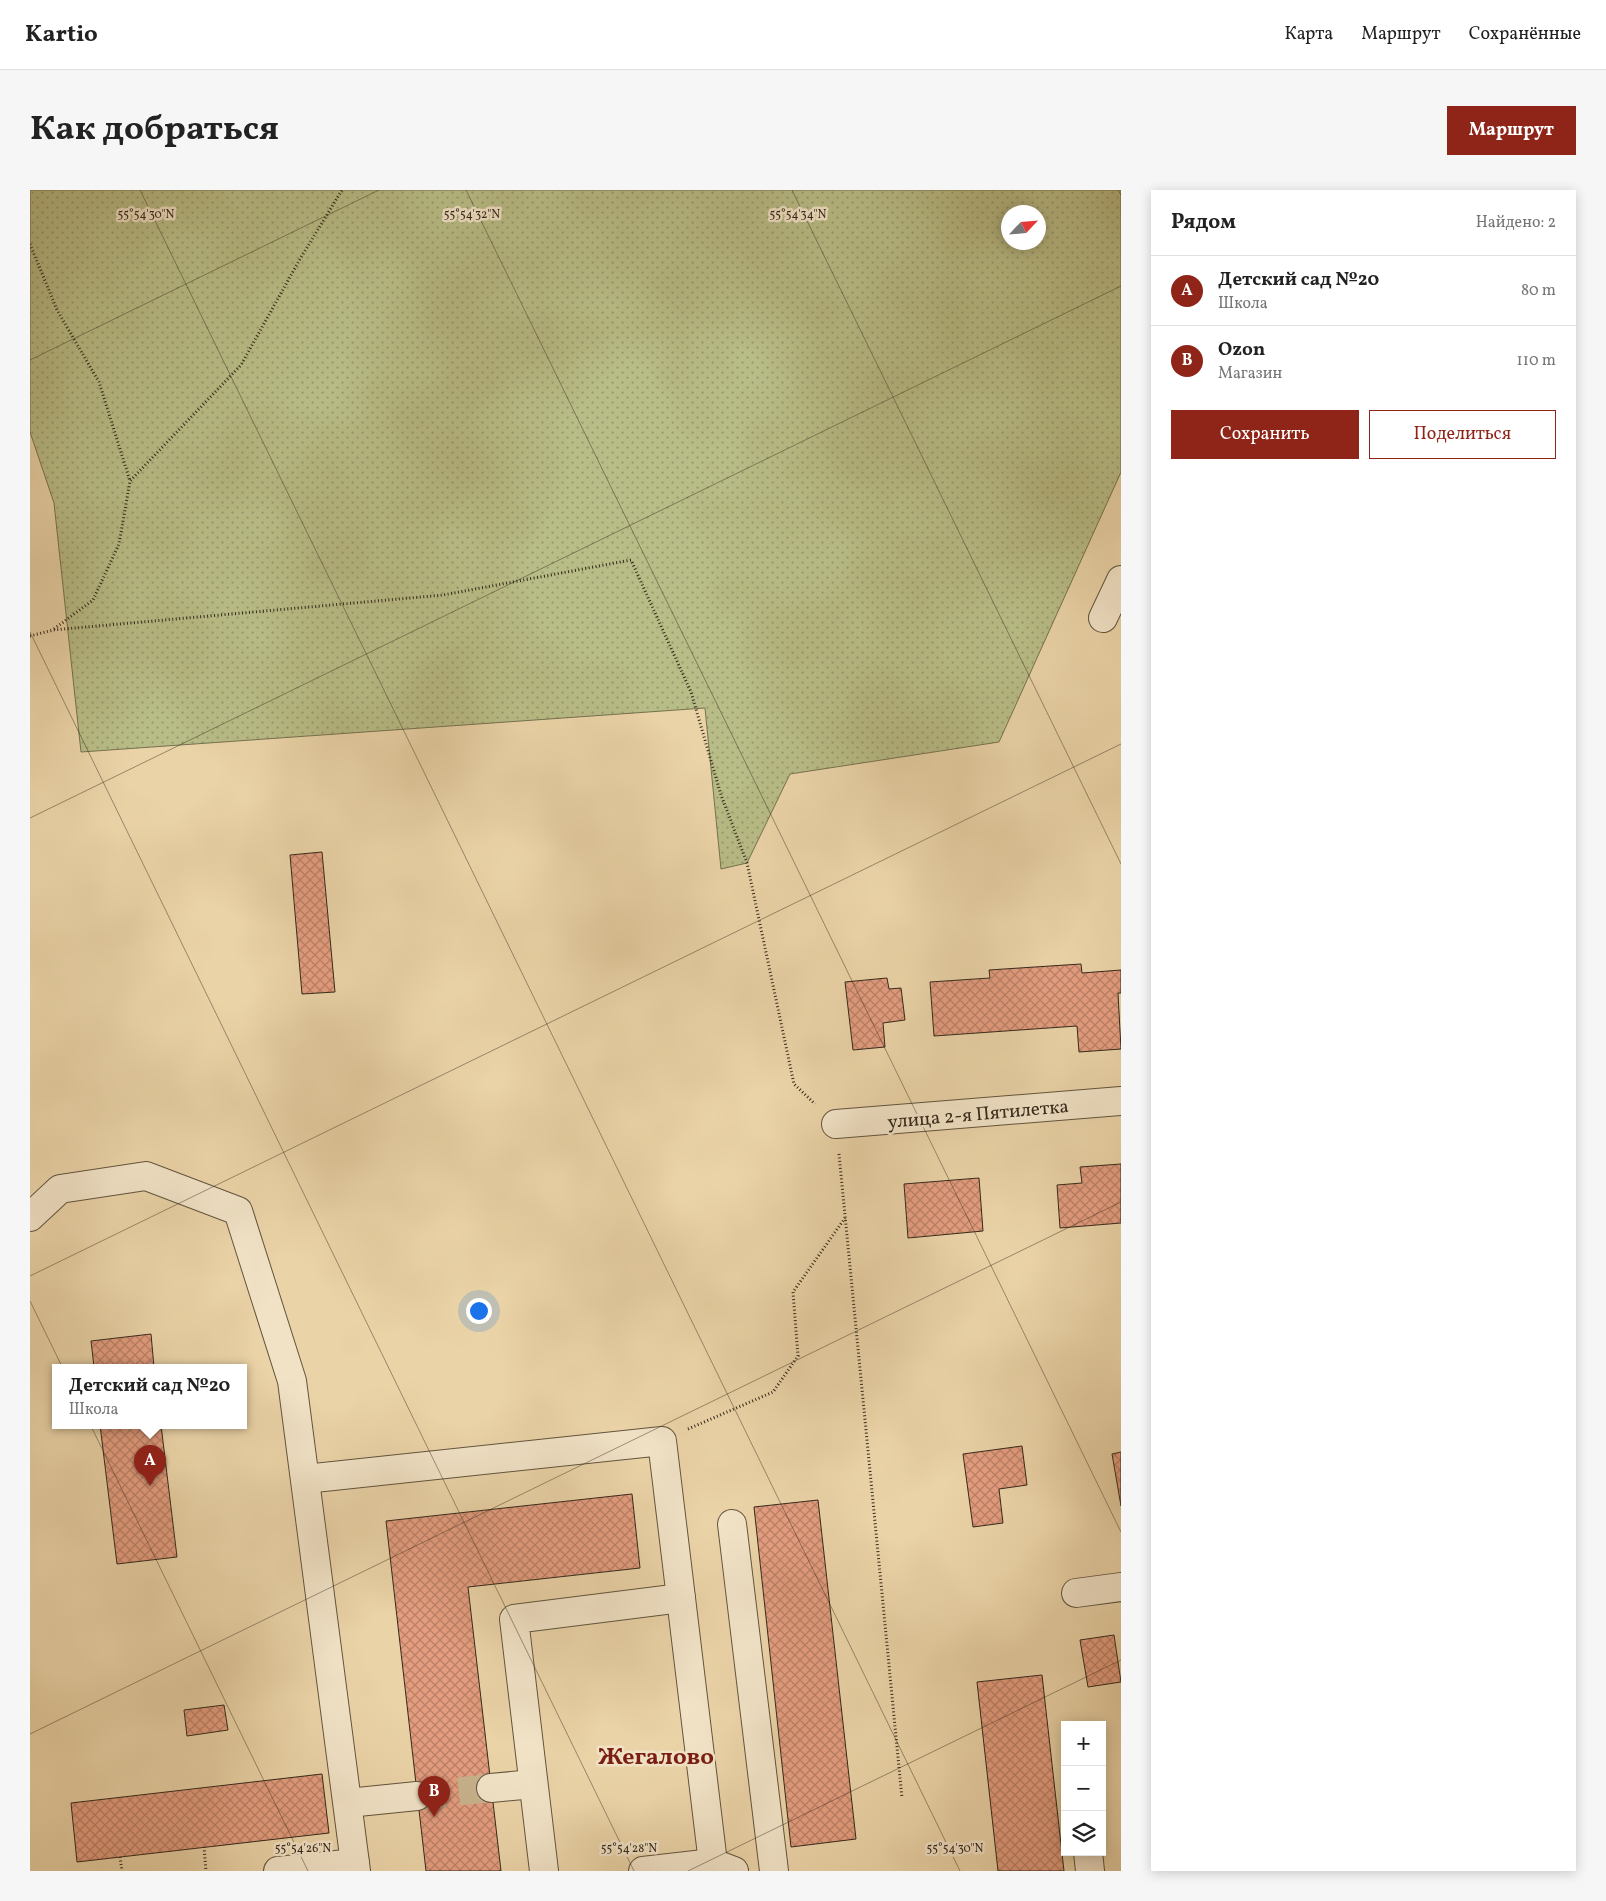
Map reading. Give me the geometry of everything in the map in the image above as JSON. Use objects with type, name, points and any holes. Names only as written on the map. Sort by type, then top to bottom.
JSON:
[{"type":"street","points":[[1103,618],[1121,580]]},
{"type":"street","name":"улица 2-я Пятилетка","points":[[836,1124],[1121,1101]]},
{"type":"street","points":[[30,1218],[60,1189],[146,1176],[238,1211],[292,1381],[355,1867],[278,1871]]},
{"type":"street","points":[[305,1479],[662,1441],[681,1598],[723,1867],[642,1871]]},
{"type":"street","points":[[732,1524],[774,1871]]},
{"type":"street","points":[[1076,1593],[1121,1588]]},
{"type":"street","points":[[544,1871],[514,1619],[681,1598]]},
{"type":"street","points":[[491,1788],[533,1784]]},
{"type":"street","points":[[348,1803],[417,1796]]},
{"type":"street","points":[[1088,1856],[1090,1871]]},
{"type":"path","points":[[130,481],[241,365],[300,259],[342,190]]},
{"type":"path","points":[[30,244],[57,310],[99,382],[130,481],[119,544],[93,600],[53,630]]},
{"type":"path","points":[[30,636],[53,630],[444,595],[631,560],[691,692],[721,795],[747,863],[794,1084],[836,1124],[902,1798]]},
{"type":"path","points":[[662,1441],[773,1392],[798,1356],[792,1292],[845,1218]]},
{"type":"path","points":[[204,1847],[206,1871]]},
{"type":"path","points":[[120,1857],[122,1871]]},
{"type":"green space","points":[[30,190],[1121,190],[1121,472],[999,742],[790,774],[747,863],[721,869],[705,708],[81,752],[54,503],[30,432]]},
{"type":"building","points":[[322,852],[335,992],[302,994],[290,855]]},
{"type":"building","points":[[1081,964],[1082,973],[1121,970],[1121,993],[1118,993],[1121,1049],[1079,1052],[1077,1026],[934,1036],[930,982],[990,978],[989,970]]},
{"type":"building","points":[[887,978],[889,989],[901,988],[905,1020],[883,1023],[885,1047],[853,1050],[845,982]]},
{"type":"building","points":[[1121,1164],[1121,1223],[1060,1228],[1057,1185],[1082,1183],[1080,1167]]},
{"type":"building","points":[[979,1178],[983,1231],[908,1238],[904,1184]]},
{"type":"building","points":[[151,1334],[154,1364],[94,1364],[91,1341]]},
{"type":"building","points":[[100,1429],[161,1429],[177,1557],[117,1564]]},
{"type":"building","points":[[1022,1446],[1027,1485],[999,1489],[1003,1523],[973,1527],[963,1454]]},
{"type":"building","points":[[1121,1452],[1121,1506],[1112,1454]]},
{"type":"building","points":[[632,1494],[640,1568],[468,1587],[501,1871],[426,1871],[386,1521]]},
{"type":"building","points":[[818,1500],[856,1839],[791,1847],[754,1507]]},
{"type":"building","points":[[1114,1635],[1121,1682],[1088,1687],[1080,1640]]},
{"type":"building","points":[[1042,1675],[1064,1871],[998,1871],[977,1682]]},
{"type":"building","points":[[224,1705],[228,1730],[187,1736],[184,1710]]},
{"type":"building","points":[[322,1774],[329,1833],[77,1862],[71,1803]]},
{"type":"tunnel","points":[[417,1796],[491,1788]]},
{"type":"place","name":"Детский сад №20","points":[[150,1486]]},
{"type":"place","name":"Ozon","points":[[434,1817]]},
{"type":"district","name":"Жегалово","points":[[656,1756]]}]
